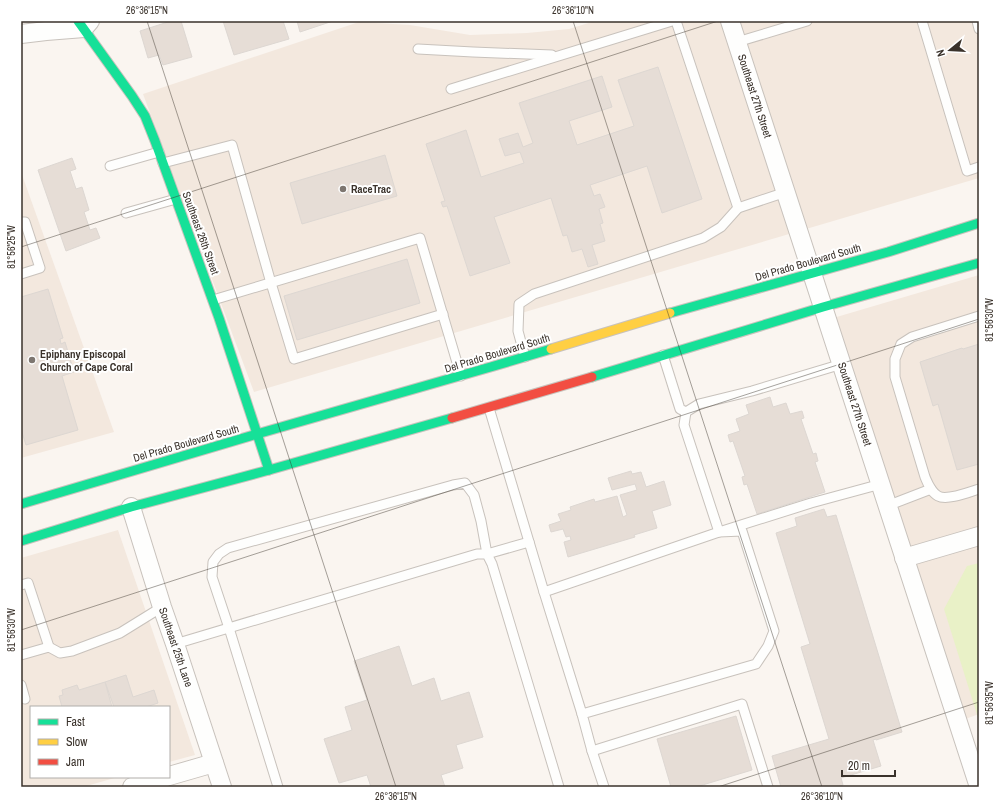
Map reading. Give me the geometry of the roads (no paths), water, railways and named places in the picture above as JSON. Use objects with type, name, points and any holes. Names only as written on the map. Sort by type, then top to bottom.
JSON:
[{"type":"main road","name":"Southeast 26th Street","points":[[84,23],[145,116],[213,300],[269,470]]},
{"type":"main road","name":"Del Prado Boulevard South","points":[[21,504],[257,434],[461,376],[652,318],[888,252],[979,223]]},
{"type":"main road","points":[[21,541],[131,508],[489,407],[823,307],[979,263]]},
{"type":"street","name":"Southeast 27th Street","points":[[730,21],[979,787]]},
{"type":"street","points":[[21,34],[46,31],[84,23]]},
{"type":"street","name":"Southeast 25th Lane","points":[[131,508],[162,607],[222,787]]},
{"type":"street","points":[[904,558],[979,536]]},
{"type":"street","points":[[170,776],[214,763]]},
{"type":"street","points":[[132,787],[163,778]]},
{"type":"lane","points":[[451,89],[672,21]]},
{"type":"lane","points":[[676,21],[738,208]]},
{"type":"lane","points":[[737,42],[807,21]]},
{"type":"lane","points":[[922,21],[967,170],[979,167]]},
{"type":"lane","points":[[977,21],[979,29]]},
{"type":"lane","points":[[418,49],[559,56]]},
{"type":"lane","points":[[163,163],[232,145],[294,359],[443,314]]},
{"type":"lane","points":[[110,166],[159,152]]},
{"type":"lane","points":[[525,357],[518,331],[519,304],[534,294],[703,238],[721,227],[738,208],[786,192]]},
{"type":"lane","points":[[126,213],[176,199]]},
{"type":"lane","points":[[21,222],[25,222],[40,268],[21,274]]},
{"type":"lane","points":[[213,300],[420,238],[461,376]]},
{"type":"lane","points":[[979,316],[912,337],[901,344],[895,359],[895,377],[925,477],[931,489],[938,496],[946,498],[979,489]]},
{"type":"lane","points":[[663,355],[680,409],[686,412]]},
{"type":"lane","points":[[719,532],[684,425],[686,412],[699,404],[752,391],[842,364]]},
{"type":"lane","points":[[489,407],[604,787]]},
{"type":"lane","points":[[278,787],[212,577],[213,562],[228,548],[453,485],[465,484],[474,495],[481,521],[487,554],[492,564],[559,787]]},
{"type":"lane","points":[[544,592],[719,532],[811,503],[881,484]]},
{"type":"lane","points":[[887,506],[931,489]]},
{"type":"lane","points":[[582,714],[756,664],[768,646],[774,631],[742,531],[719,532]]},
{"type":"lane","points":[[175,644],[477,554],[487,554],[529,542]]},
{"type":"lane","points":[[24,584],[49,647],[60,653],[72,651],[120,633],[162,607]]},
{"type":"lane","points":[[21,655],[49,647]]},
{"type":"lane","points":[[21,684],[25,699]]},
{"type":"lane","points":[[592,751],[742,704],[768,787]]},
{"type":"place","name":"RaceTrac","points":[[343,189]]},
{"type":"place","name":"Epiphany Episcopal Church of Cape Coral","points":[[32,360]]}]
